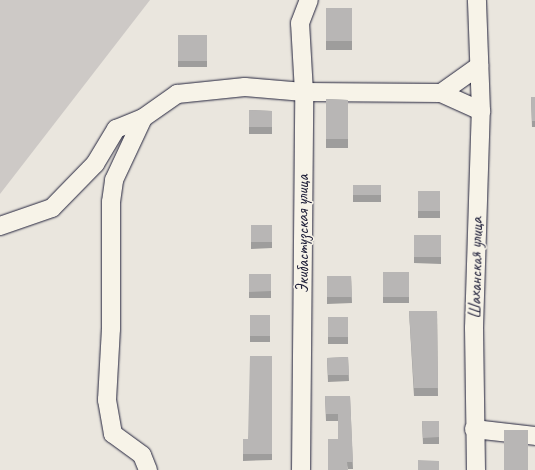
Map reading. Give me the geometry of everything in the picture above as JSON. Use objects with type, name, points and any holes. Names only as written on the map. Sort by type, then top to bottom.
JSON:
[{"type":"street","name":"Экибастузская улица","points":[[301,470],[304,92],[300,23],[309,0]]},
{"type":"street","name":"Шаханская улица","points":[[476,470],[474,429],[481,111],[478,0]]},
{"type":"street","points":[[441,92],[479,66]]},
{"type":"street","points":[[0,226],[52,208],[95,164],[116,129],[143,118],[177,94],[245,87],[304,92],[441,92],[481,111]]},
{"type":"street","points":[[143,118],[114,180],[111,202],[111,329],[107,400],[113,434],[142,455],[148,470]]},
{"type":"street","points":[[474,429],[535,436]]},
{"type":"shaded area","points":[[0,0],[150,0],[0,194]]},
{"type":"building","points":[[326,8],[352,8],[352,41],[326,41]]},
{"type":"building","points":[[178,35],[207,35],[207,61],[178,61]]},
{"type":"building","points":[[531,97],[535,97],[535,121],[532,121]]},
{"type":"building","points":[[326,99],[348,100],[348,139],[326,139]]},
{"type":"building","points":[[249,110],[272,111],[272,127],[249,127]]},
{"type":"building","points":[[353,185],[381,185],[381,195],[353,195]]},
{"type":"building","points":[[418,191],[440,191],[440,211],[418,211]]},
{"type":"building","points":[[251,225],[272,225],[272,242],[251,242]]},
{"type":"building","points":[[414,235],[441,235],[441,257],[414,257]]},
{"type":"building","points":[[383,272],[409,272],[409,297],[383,297]]},
{"type":"building","points":[[249,274],[271,274],[271,291],[249,292]]},
{"type":"building","points":[[327,276],[351,276],[352,297],[327,297]]},
{"type":"building","points":[[409,311],[437,311],[438,388],[414,388]]},
{"type":"building","points":[[250,315],[270,315],[270,336],[250,336]]},
{"type":"building","points":[[328,317],[348,317],[348,337],[328,337]]},
{"type":"building","points":[[250,356],[272,356],[272,454],[243,454],[243,439],[248,439]]},
{"type":"building","points":[[348,357],[349,375],[328,375],[327,358]]},
{"type":"building","points":[[325,396],[350,396],[353,462],[347,462],[348,470],[328,470],[328,439],[338,439],[338,414],[326,414]]},
{"type":"building","points":[[422,421],[439,421],[439,437],[423,438]]},
{"type":"building","points":[[504,430],[528,430],[528,470],[504,470]]},
{"type":"building","points":[[418,460],[439,461],[439,470],[418,470]]}]
